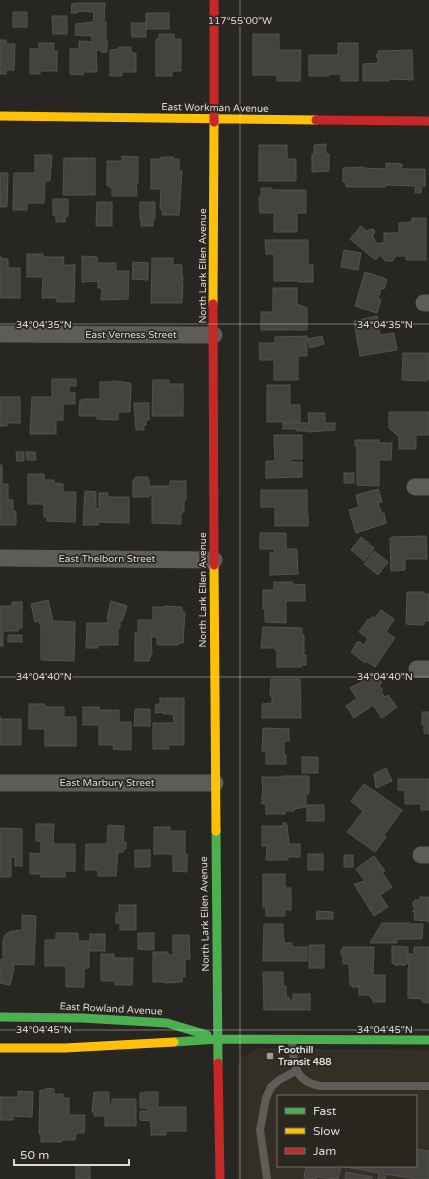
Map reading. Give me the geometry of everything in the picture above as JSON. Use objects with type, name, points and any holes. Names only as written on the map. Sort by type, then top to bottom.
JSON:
[{"type":"street","name":"North Lark Ellen Avenue","points":[[214,0],[215,783],[220,1179]]},
{"type":"street","name":"East Workman Avenue","points":[[0,116],[429,121]]},
{"type":"street","name":"East Verness Street","points":[[0,334],[214,335]]},
{"type":"street","name":"East Thelborn Street","points":[[0,558],[214,560]]},
{"type":"street","name":"East Marbury Street","points":[[0,783],[215,783]]},
{"type":"street","name":"East Rowland Avenue","points":[[0,1017],[82,1018],[167,1023],[218,1039]]},
{"type":"street","name":"East Rowland Avenue","points":[[0,1048],[65,1048],[218,1039],[429,1040]]},
{"type":"lane","points":[[292,1039],[296,1071],[310,1084],[320,1086],[429,1086]]},
{"type":"lane","points":[[267,1179],[260,1130],[266,1098],[271,1087],[296,1071]]},
{"type":"shaded area","points":[[259,1048],[429,1050],[429,1179],[237,1179],[237,1068],[240,1058]]},
{"type":"building","points":[[105,3],[104,22],[106,22],[105,39],[107,39],[107,52],[96,50],[97,72],[83,72],[83,75],[70,74],[70,49],[79,49],[79,41],[92,42],[92,36],[75,35],[76,24],[93,22],[94,12],[78,11],[78,13],[71,13],[72,4]]},
{"type":"building","points":[[13,12],[27,12],[27,27],[13,27]]},
{"type":"building","points":[[146,13],[169,13],[169,29],[146,29]]},
{"type":"building","points":[[52,16],[67,16],[67,34],[53,34]]},
{"type":"building","points":[[131,23],[146,23],[146,37],[132,37]]},
{"type":"building","points":[[159,34],[174,34],[174,39],[181,39],[181,71],[172,71],[172,76],[156,76],[156,39],[159,39]]},
{"type":"building","points":[[253,34],[279,34],[279,50],[301,50],[300,81],[277,81],[277,75],[253,75]]},
{"type":"building","points":[[0,40],[6,40],[6,44],[15,44],[14,70],[6,70],[6,74],[0,74]]},
{"type":"building","points":[[39,43],[54,43],[54,51],[57,51],[57,71],[40,71],[40,74],[30,74],[30,49],[39,49]]},
{"type":"building","points":[[338,43],[358,43],[358,81],[341,81],[341,74],[329,74],[329,76],[309,76],[309,55],[338,55]]},
{"type":"building","points":[[119,47],[131,47],[131,52],[136,54],[136,72],[122,72],[122,76],[110,76],[110,50],[119,49]]},
{"type":"building","points":[[412,50],[413,80],[389,79],[389,81],[363,81],[363,64],[378,63],[378,57],[376,57],[376,55],[378,55],[378,51]]},
{"type":"building","points":[[326,144],[326,154],[329,154],[329,171],[312,172],[312,154],[314,154],[314,145]]},
{"type":"building","points":[[259,145],[287,145],[287,159],[296,159],[296,181],[259,181]]},
{"type":"building","points":[[35,155],[52,155],[50,181],[45,181],[44,203],[27,203],[27,210],[13,210],[14,173],[35,173]]},
{"type":"building","points":[[122,156],[138,157],[138,183],[133,183],[136,184],[137,196],[112,196],[112,188],[107,186],[107,161],[122,161]]},
{"type":"building","points":[[161,157],[173,157],[173,159],[179,159],[179,171],[182,171],[179,215],[162,215],[162,209],[160,209],[161,189],[151,189],[151,159],[161,159]]},
{"type":"building","points":[[64,158],[95,158],[95,195],[63,195]]},
{"type":"building","points":[[386,163],[402,164],[402,169],[425,169],[425,186],[422,186],[421,193],[415,193],[416,186],[386,185],[386,187],[346,187],[346,182],[343,182],[343,168],[363,167],[386,169]]},
{"type":"building","points":[[0,173],[8,173],[7,207],[0,207]]},
{"type":"building","points":[[261,188],[272,188],[272,190],[306,190],[306,213],[297,213],[297,232],[274,232],[274,213],[260,213],[259,196],[261,196]]},
{"type":"building","points":[[53,199],[68,199],[68,216],[65,216],[65,222],[56,222],[56,215],[53,215]]},
{"type":"building","points":[[97,202],[112,202],[112,226],[96,226]]},
{"type":"building","points":[[140,202],[155,202],[155,219],[153,219],[153,226],[141,226]]},
{"type":"building","points":[[412,218],[426,218],[426,260],[406,260],[406,256],[395,256],[393,261],[386,261],[383,259],[383,256],[378,256],[377,259],[374,259],[350,239],[361,226],[368,232],[368,230],[373,229],[375,231],[372,236],[375,243],[384,243],[384,233],[399,233],[399,223],[412,222]]},
{"type":"building","points":[[265,240],[308,240],[308,265],[313,265],[313,282],[274,281],[274,254],[266,254]]},
{"type":"building","points":[[344,250],[361,253],[358,270],[341,267]]},
{"type":"building","points":[[27,254],[43,254],[43,257],[64,257],[63,265],[75,265],[74,302],[57,302],[57,298],[42,298],[43,277],[27,277]]},
{"type":"building","points":[[0,256],[1,258],[8,259],[8,268],[20,268],[20,298],[0,298]]},
{"type":"building","points":[[82,256],[97,257],[97,263],[116,263],[116,271],[129,271],[128,299],[101,300],[102,288],[98,288],[98,281],[82,282]]},
{"type":"building","points":[[152,258],[173,258],[173,265],[182,265],[182,303],[151,303]]},
{"type":"building","points":[[133,262],[148,263],[148,280],[132,279]]},
{"type":"building","points":[[365,272],[387,280],[384,289],[381,288],[378,299],[381,300],[377,313],[355,306]]},
{"type":"building","points":[[273,288],[297,288],[297,304],[307,308],[307,330],[261,330],[261,312],[273,312]]},
{"type":"building","points":[[377,316],[380,335],[394,333],[397,350],[360,356],[354,321]]},
{"type":"building","points":[[307,336],[307,356],[298,356],[298,380],[274,380],[274,360],[260,360],[259,343],[275,343],[275,337]]},
{"type":"building","points":[[322,336],[324,344],[310,348],[308,339]]},
{"type":"building","points":[[403,353],[429,353],[429,379],[427,379],[427,381],[402,380]]},
{"type":"building","points":[[52,379],[76,379],[76,386],[69,386],[69,393],[75,393],[75,404],[63,404],[63,420],[56,420],[56,434],[30,434],[32,397],[52,397]]},
{"type":"building","points":[[153,380],[169,380],[169,384],[183,384],[183,416],[152,416]]},
{"type":"building","points":[[113,381],[131,383],[130,412],[118,412],[118,420],[97,419],[97,416],[79,416],[80,400],[100,399],[100,382]]},
{"type":"building","points":[[267,385],[290,385],[290,405],[300,405],[300,422],[267,422]]},
{"type":"building","points":[[0,397],[20,397],[20,423],[7,423],[7,426],[0,426]]},
{"type":"building","points":[[134,403],[149,403],[149,420],[146,420],[144,430],[136,430]]},
{"type":"building","points":[[389,412],[429,412],[429,435],[416,435],[416,449],[399,449],[399,437],[389,428]]},
{"type":"building","points":[[308,413],[325,413],[325,423],[335,423],[335,430],[308,432],[297,431],[297,429],[283,429],[283,423],[309,423]]},
{"type":"building","points":[[274,435],[302,435],[302,459],[290,459],[290,462],[302,462],[302,477],[266,478],[266,461],[275,461]]},
{"type":"building","points":[[355,440],[379,440],[379,443],[392,443],[391,460],[379,460],[379,486],[357,485],[357,446],[355,446]]},
{"type":"building","points":[[16,452],[24,452],[24,461],[17,461]]},
{"type":"building","points":[[26,452],[35,452],[36,460],[27,460]]},
{"type":"building","points":[[0,465],[2,465],[2,484],[8,484],[8,500],[13,500],[13,510],[16,512],[16,525],[0,525]]},
{"type":"building","points":[[344,473],[354,473],[354,483],[344,483]]},
{"type":"building","points":[[28,474],[44,474],[44,480],[54,480],[54,483],[63,484],[63,492],[76,492],[75,522],[47,521],[47,517],[44,517],[44,504],[28,504]]},
{"type":"building","points":[[135,477],[148,477],[149,486],[170,486],[170,481],[186,481],[186,500],[184,500],[184,512],[181,512],[181,524],[152,523],[152,495],[149,495],[149,497],[133,497],[133,480],[135,480]]},
{"type":"building","points":[[378,489],[382,502],[378,503],[382,514],[384,513],[386,523],[356,533],[349,510],[359,507],[356,495]]},
{"type":"building","points":[[261,490],[307,490],[308,526],[275,526],[275,507],[261,507]]},
{"type":"building","points":[[85,491],[96,492],[96,509],[99,509],[99,493],[108,493],[108,497],[129,497],[129,523],[98,522],[98,525],[83,525]]},
{"type":"building","points":[[260,533],[286,533],[286,549],[297,549],[298,574],[270,575],[270,553],[274,553],[274,549],[260,549]]},
{"type":"building","points":[[426,536],[427,559],[405,559],[405,570],[391,571],[390,539],[392,537]]},
{"type":"building","points":[[361,537],[374,548],[364,561],[351,550]]},
{"type":"building","points":[[374,551],[388,562],[378,575],[364,564]]},
{"type":"building","points":[[274,582],[292,582],[292,584],[305,585],[305,601],[286,601],[286,623],[265,622],[263,590],[274,590]]},
{"type":"building","points":[[407,592],[424,592],[424,594],[429,594],[429,621],[424,621],[424,625],[406,624]]},
{"type":"building","points":[[48,600],[53,621],[75,622],[74,661],[41,660],[41,628],[39,621],[35,622],[31,604]]},
{"type":"building","points":[[111,601],[127,606],[122,621],[120,621],[120,628],[118,628],[118,645],[98,645],[98,648],[86,648],[87,623],[108,623],[107,618]]},
{"type":"building","points":[[12,602],[22,602],[22,628],[18,628],[18,631],[3,631],[3,646],[0,646],[0,606],[12,606]]},
{"type":"building","points":[[153,607],[182,607],[182,612],[185,612],[183,643],[178,643],[178,645],[157,645],[157,637],[152,637],[151,634],[152,654],[149,654],[151,655],[149,661],[135,661],[135,633],[138,633],[138,620],[153,620]]},
{"type":"building","points":[[381,610],[394,619],[386,632],[395,638],[375,667],[366,661],[365,663],[351,652],[358,641],[364,645],[368,638],[359,632],[368,619],[370,620],[372,617],[375,618]]},
{"type":"building","points":[[263,627],[302,628],[302,635],[304,635],[304,655],[306,655],[306,665],[301,665],[301,667],[277,667],[277,650],[275,650],[275,648],[261,648]]},
{"type":"building","points":[[8,635],[22,635],[22,642],[8,642]]},
{"type":"building","points":[[375,672],[382,683],[379,685],[383,690],[381,692],[385,697],[388,695],[397,707],[382,718],[373,705],[354,718],[346,706],[357,698],[350,688],[357,685]]},
{"type":"building","points":[[271,679],[300,679],[301,718],[262,718],[262,704],[272,703],[272,696],[270,696]]},
{"type":"building","points":[[160,698],[184,698],[184,745],[169,745],[169,749],[153,749],[153,723],[174,723],[173,714],[163,714],[163,712],[155,713],[156,704],[160,704]]},
{"type":"building","points":[[29,704],[45,704],[45,707],[64,707],[64,717],[76,717],[76,746],[45,746],[45,729],[29,729]]},
{"type":"building","points":[[83,707],[99,707],[99,710],[119,710],[119,722],[131,722],[131,750],[113,749],[114,745],[99,745],[99,725],[83,725]]},
{"type":"building","points":[[135,709],[150,709],[150,726],[134,726]]},
{"type":"building","points":[[422,712],[429,712],[429,734],[424,733],[425,726],[422,725]]},
{"type":"building","points":[[0,719],[21,719],[21,745],[0,745]]},
{"type":"building","points":[[263,728],[289,729],[289,741],[284,741],[284,755],[286,755],[286,764],[266,764],[266,751],[262,751]]},
{"type":"building","points":[[302,757],[318,757],[318,773],[302,773]]},
{"type":"building","points":[[386,768],[392,781],[376,788],[374,774]]},
{"type":"building","points":[[309,776],[309,794],[306,794],[306,807],[294,809],[294,811],[285,811],[285,814],[266,814],[266,804],[262,804],[262,777]]},
{"type":"building","points":[[398,779],[429,779],[429,810],[421,810],[421,804],[405,804],[405,790],[398,790]]},
{"type":"building","points":[[364,784],[402,810],[384,835],[386,837],[375,852],[347,832],[363,811],[351,801]]},
{"type":"building","points":[[307,805],[324,805],[324,821],[307,821]]},
{"type":"building","points":[[283,823],[286,823],[287,825],[289,844],[300,844],[300,857],[288,857],[288,860],[266,860],[267,846],[262,846],[262,826],[283,826]]},
{"type":"building","points":[[36,824],[54,824],[53,844],[75,844],[75,871],[65,871],[65,877],[41,877],[41,874],[30,874],[30,853],[41,854],[41,841],[36,841]]},
{"type":"building","points":[[108,825],[124,826],[123,842],[126,842],[126,849],[123,849],[123,852],[118,852],[116,876],[98,876],[98,870],[85,870],[86,844],[107,844]]},
{"type":"building","points":[[154,827],[170,827],[170,831],[185,831],[187,872],[173,871],[173,854],[154,854]]},
{"type":"building","points":[[0,828],[22,829],[22,866],[15,866],[15,857],[11,857],[11,877],[0,877]]},
{"type":"building","points":[[135,850],[150,850],[150,867],[135,867]]},
{"type":"building","points":[[308,854],[323,854],[323,870],[308,870]]},
{"type":"building","points":[[344,855],[353,855],[353,867],[344,867]]},
{"type":"building","points":[[374,856],[385,871],[382,872],[392,887],[380,895],[388,907],[374,916],[354,884],[365,881],[356,869]]},
{"type":"building","points":[[263,874],[285,874],[285,888],[291,888],[291,910],[285,910],[285,916],[266,916],[266,907],[263,907]]},
{"type":"building","points":[[420,897],[429,897],[429,923],[428,921],[414,920],[415,912],[413,912],[413,910],[415,910],[415,907],[413,907],[413,902],[415,900],[420,900]]},
{"type":"building","points":[[119,905],[136,905],[136,930],[120,930],[120,923],[116,923],[116,913],[119,913]]},
{"type":"building","points":[[317,911],[333,912],[333,919],[316,919]]},
{"type":"building","points":[[22,915],[36,916],[34,965],[13,964],[14,970],[10,985],[0,983],[0,966],[1,967],[1,959],[3,959],[4,937],[12,931],[23,930]]},
{"type":"building","points":[[382,923],[423,924],[422,939],[397,939],[397,943],[370,943]]},
{"type":"building","points":[[264,924],[283,924],[284,943],[292,943],[292,947],[307,947],[307,961],[263,961]]},
{"type":"building","points":[[56,933],[78,933],[78,941],[89,941],[89,968],[84,968],[84,987],[66,987],[66,966],[45,966],[45,940],[56,940]]},
{"type":"building","points":[[138,933],[154,933],[154,950],[138,949]]},
{"type":"building","points":[[90,934],[105,934],[105,951],[90,951]]},
{"type":"building","points":[[173,935],[189,935],[190,959],[185,959],[185,977],[182,977],[182,982],[153,982],[153,952],[168,952],[168,955],[173,955]]},
{"type":"building","points":[[309,945],[324,945],[324,968],[309,968]]},
{"type":"building","points":[[392,946],[408,947],[408,963],[406,963],[406,965],[394,965],[394,963],[392,963]]},
{"type":"building","points":[[343,947],[374,947],[373,975],[385,975],[385,1002],[373,1002],[373,998],[370,998],[370,995],[359,995],[359,985],[358,987],[352,987],[352,985],[350,985],[349,964],[343,964],[343,955],[341,955],[341,949],[343,949]]},
{"type":"building","points":[[414,947],[429,947],[429,1003],[422,1002],[422,999],[408,998],[409,954],[414,954]]},
{"type":"building","points":[[101,954],[114,954],[114,958],[133,958],[132,985],[115,985],[115,981],[101,981]]},
{"type":"building","points":[[263,972],[283,972],[283,986],[286,986],[286,997],[289,997],[289,1000],[293,1000],[293,994],[310,994],[310,1010],[264,1010]]},
{"type":"building","points":[[46,1088],[54,1089],[54,1094],[63,1094],[63,1098],[69,1098],[69,1115],[85,1115],[84,1133],[76,1133],[75,1140],[62,1140],[62,1142],[41,1142],[41,1134],[39,1134],[40,1090],[46,1090]]},
{"type":"building","points":[[18,1091],[33,1092],[32,1117],[13,1116],[13,1120],[0,1120],[0,1097],[18,1097]]},
{"type":"building","points":[[94,1092],[109,1092],[109,1104],[112,1104],[112,1099],[136,1099],[136,1126],[105,1126],[105,1116],[94,1116],[94,1112],[92,1112]]},
{"type":"building","points":[[158,1092],[158,1107],[186,1107],[186,1131],[166,1131],[166,1135],[151,1135],[151,1121],[140,1120],[140,1111],[148,1111],[148,1108],[140,1108],[140,1093]]},
{"type":"building","points":[[417,1149],[429,1151],[429,1179],[416,1179],[386,1174],[385,1179],[378,1179],[379,1173],[346,1167],[417,1167]]},
{"type":"building","points":[[76,1165],[90,1166],[90,1179],[76,1179]]},
{"type":"building","points":[[306,1167],[341,1167],[338,1179],[316,1177],[316,1179],[304,1178]]},
{"type":"building","points":[[346,1172],[372,1177],[372,1179],[345,1179]]},
{"type":"traffic: fast","points":[[216,831],[218,1063]]},
{"type":"traffic: fast","points":[[0,1017],[82,1018],[167,1023],[207,1035]]},
{"type":"traffic: fast","points":[[174,1042],[218,1039],[429,1040]]},
{"type":"traffic: slow","points":[[0,116],[316,120]]},
{"type":"traffic: slow","points":[[213,304],[214,122]]},
{"type":"traffic: slow","points":[[214,565],[216,831]]},
{"type":"traffic: slow","points":[[0,1048],[65,1048],[174,1042]]},
{"type":"traffic: jam","points":[[214,0],[214,122]]},
{"type":"traffic: jam","points":[[316,120],[429,121]]},
{"type":"traffic: jam","points":[[213,304],[214,565]]},
{"type":"traffic: jam","points":[[218,1063],[220,1179]]},
{"type":"place","name":"Foothill Transit 488","points":[[270,1056]]}]
